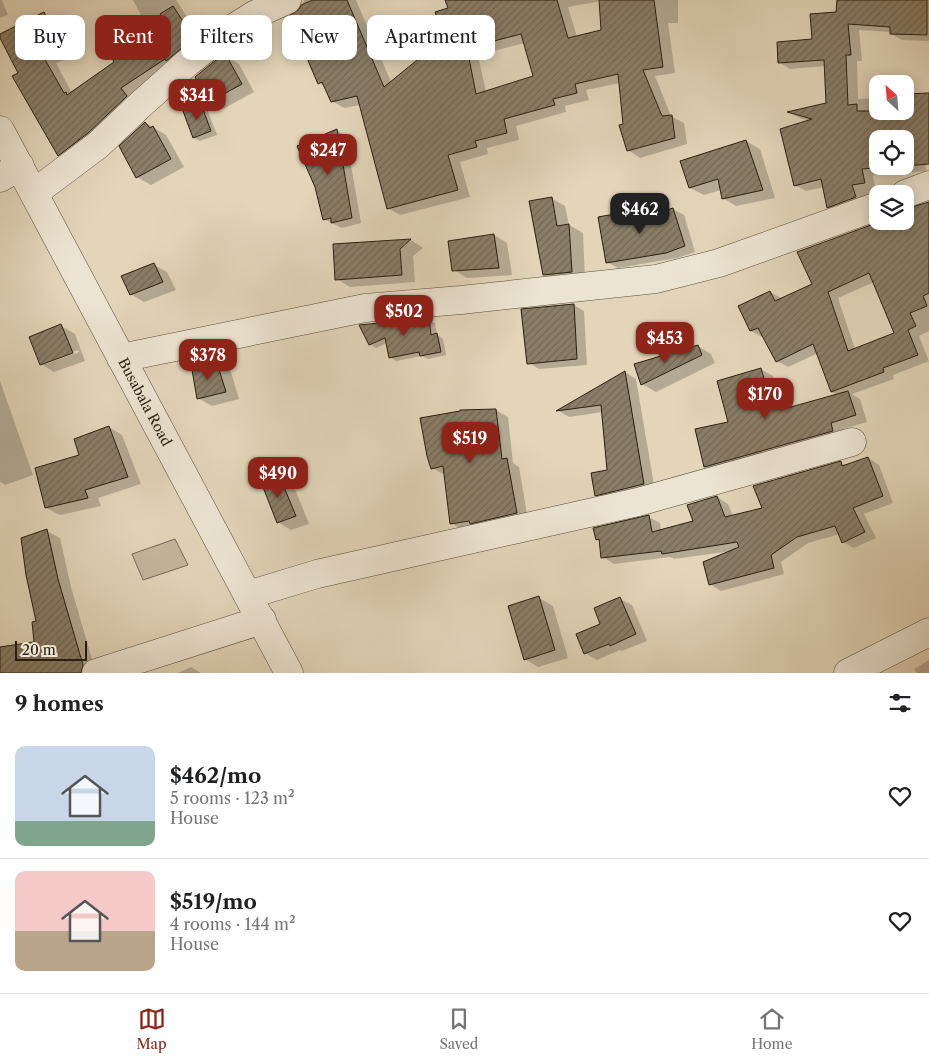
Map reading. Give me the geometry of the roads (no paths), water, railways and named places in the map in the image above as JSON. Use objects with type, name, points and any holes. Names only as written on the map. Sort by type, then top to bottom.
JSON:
[{"type":"street","points":[[34,193],[98,145],[187,63],[256,6],[287,0]]},
{"type":"street","name":"Busabala Road","points":[[0,130],[10,172],[34,193],[289,673]]},
{"type":"street","points":[[914,191],[929,185]]},
{"type":"street","points":[[121,358],[365,308],[461,300],[656,279],[719,263],[869,209]]},
{"type":"street","points":[[248,595],[317,574],[638,502],[852,442]]},
{"type":"street","points":[[96,673],[262,620]]},
{"type":"street","points":[[848,673],[929,632]]}]
